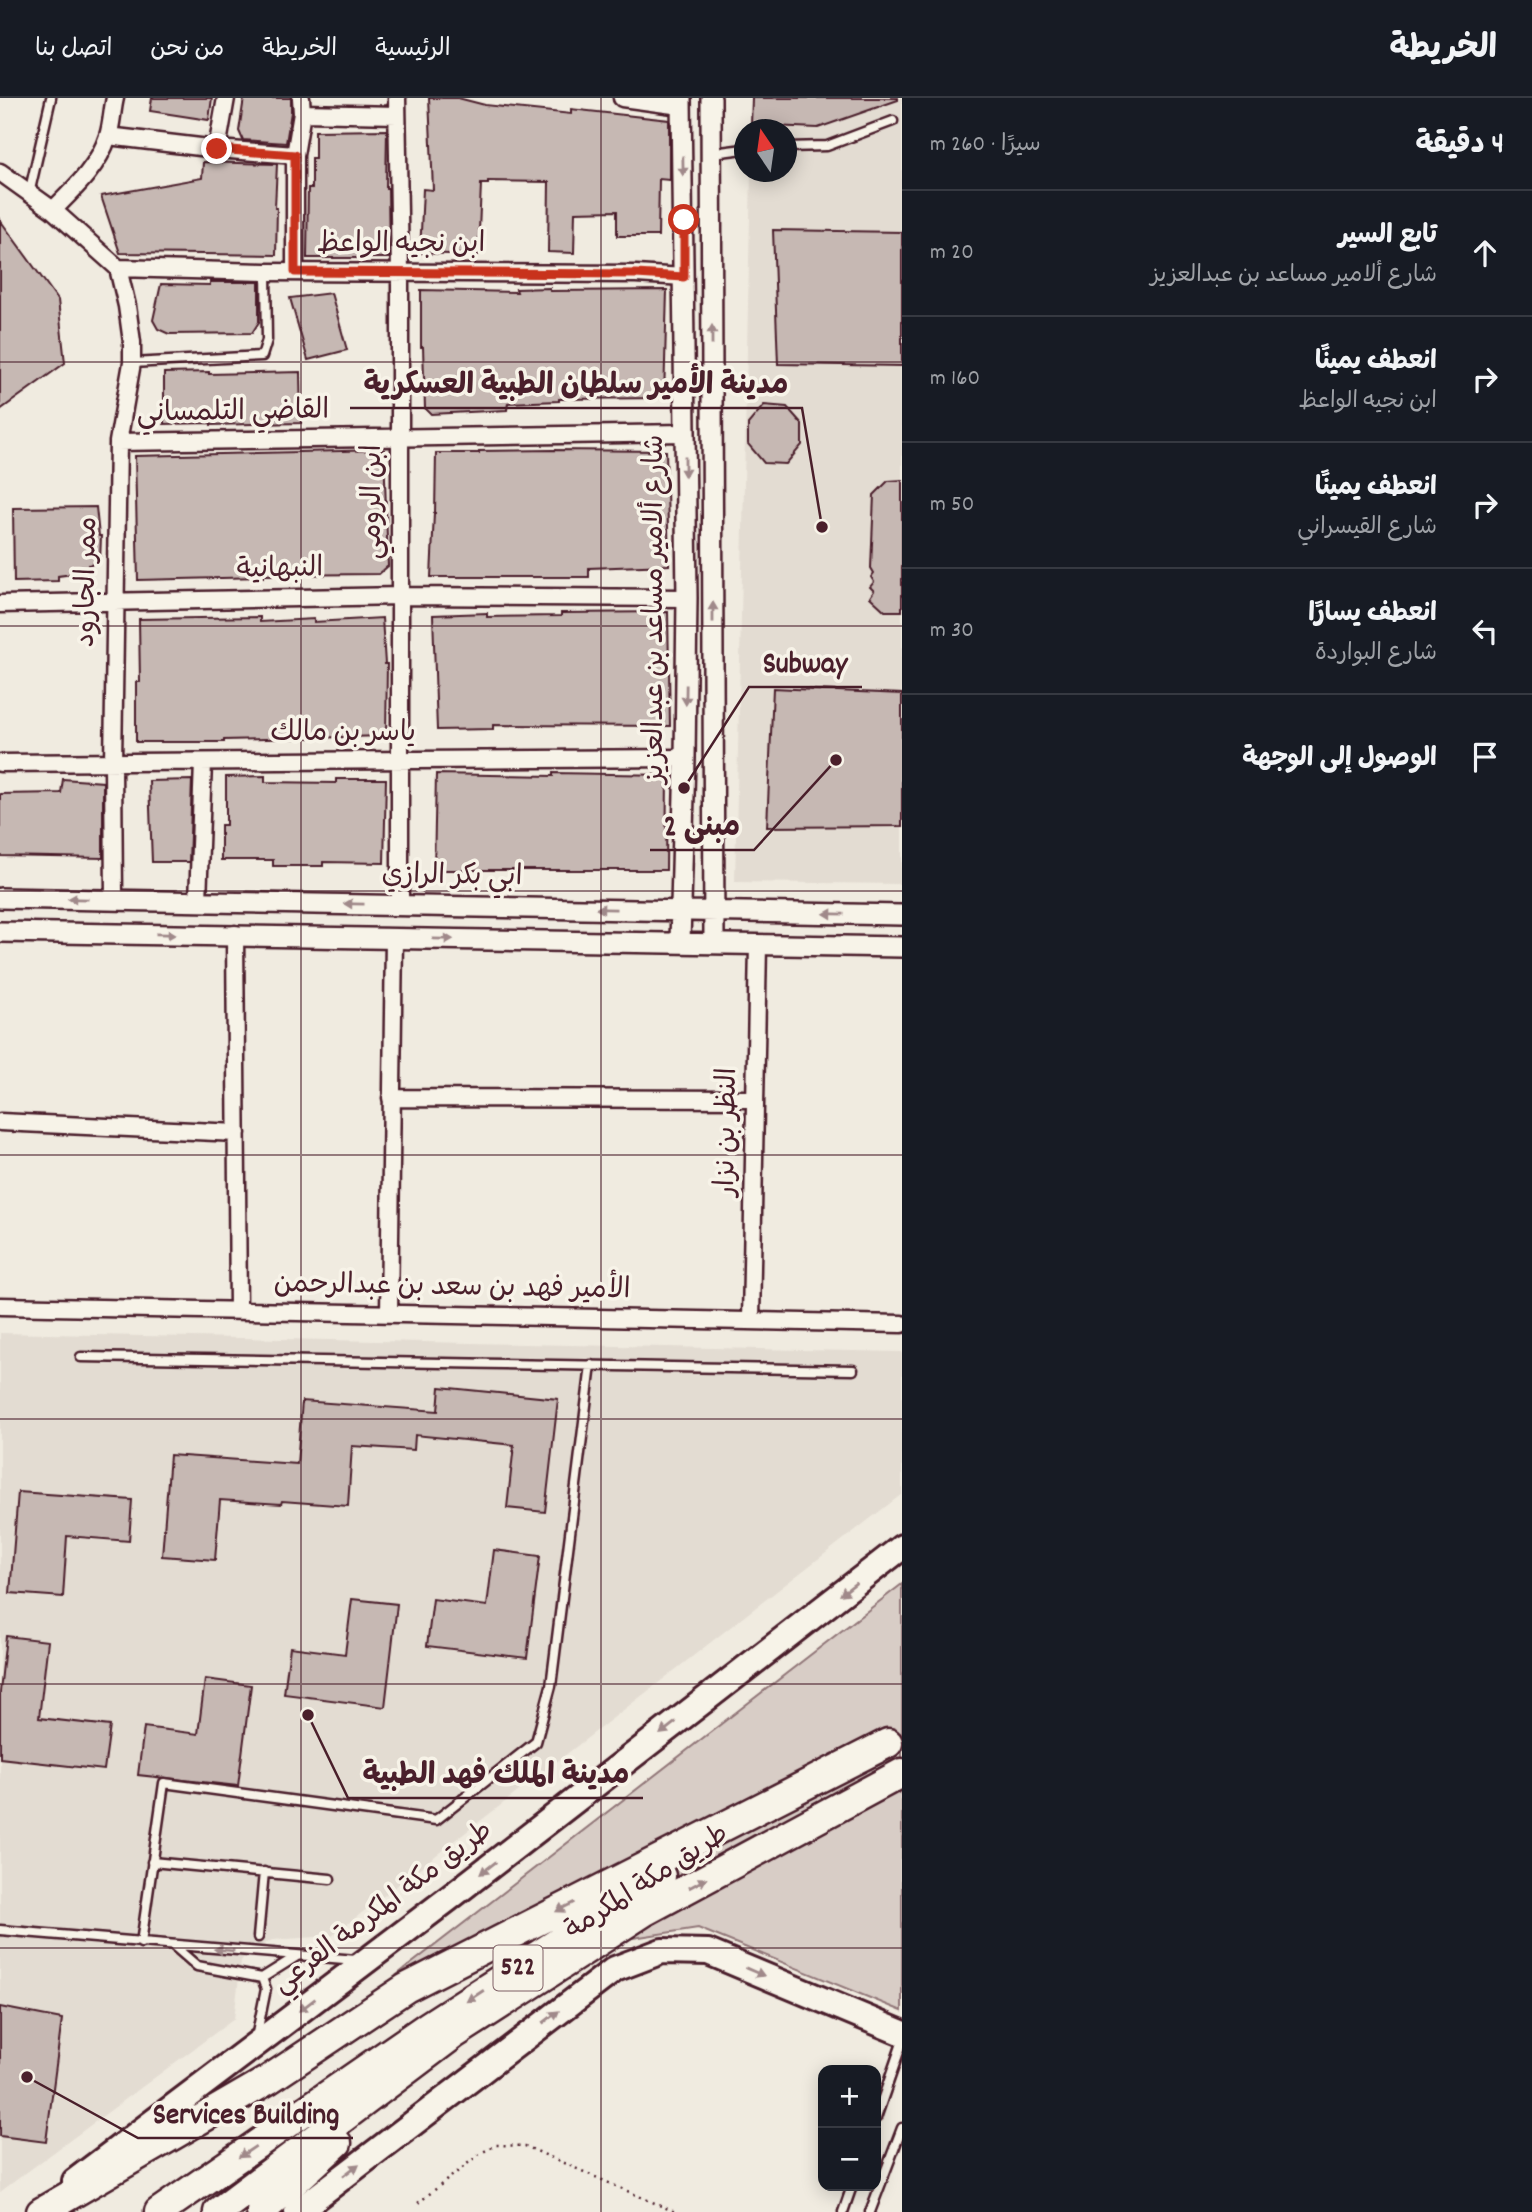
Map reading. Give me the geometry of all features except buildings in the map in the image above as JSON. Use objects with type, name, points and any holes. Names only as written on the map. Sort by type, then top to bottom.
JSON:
[{"type":"highway","points":[[41,2212],[268,2080],[406,1989],[895,1739]]},
{"type":"highway","name":"طريق مكة المكرمة","points":[[159,2212],[428,2026],[758,1812],[895,1739]]},
{"type":"highway","name":"طريق مكة المكرمة","points":[[218,2212],[453,2035],[644,1912],[902,1773]]},
{"type":"highway","points":[[866,1791],[902,1784]]},
{"type":"highway","points":[[261,2212],[453,2035]]},
{"type":"main road","name":"طريق مكة المكرمة الفرعي","points":[[33,2212],[366,1961],[902,1547]]},
{"type":"main road","points":[[297,2212],[615,1969],[662,1951],[708,1952],[902,2033]]},
{"type":"street","points":[[53,210],[88,175],[108,136],[115,98]]},
{"type":"street","points":[[217,149],[226,98]]},
{"type":"street","name":"ابن الرومي","points":[[397,98],[402,596],[400,905]]},
{"type":"street","points":[[622,98],[681,102]]},
{"type":"street","name":"شارع ألامير مساعد بن عبدالعزيز","points":[[711,98],[714,943]]},
{"type":"street","name":"شارع ألامير مساعد بن عبدالعزيز","points":[[680,942],[687,598],[681,102]]},
{"type":"street","points":[[295,272],[295,155],[301,106],[397,115]]},
{"type":"street","points":[[108,136],[295,155]]},
{"type":"street","points":[[0,172],[53,210],[118,268]]},
{"type":"street","points":[[684,220],[697,213],[711,218]]},
{"type":"street","name":"ابن نجيه الواعظ","points":[[118,268],[266,272],[636,274],[684,277]]},
{"type":"street","name":"ممر الجارود","points":[[114,900],[114,600],[118,442],[132,363],[129,318],[118,268]]},
{"type":"street","name":"القاضي التلمساني","points":[[118,442],[685,433]]},
{"type":"street","name":"النبهانية","points":[[0,604],[402,596],[687,598]]},
{"type":"street","name":"ياسر بن مالك","points":[[0,763],[685,758]]},
{"type":"street","points":[[198,901],[203,762]]},
{"type":"street","name":"ابي بكر الرازي","points":[[0,898],[902,915]]},
{"type":"street","points":[[0,932],[902,947]]},
{"type":"street","points":[[235,934],[238,1311]]},
{"type":"street","points":[[389,1314],[394,938]]},
{"type":"street","name":"النظر بن نزار","points":[[751,1321],[758,944]]},
{"type":"street","points":[[391,1098],[755,1099]]},
{"type":"street","points":[[0,1122],[237,1133]]},
{"type":"street","name":"الأمير فهد بن سعد بن عبدالرحمن","points":[[0,1307],[902,1324]]},
{"type":"lane","points":[[29,194],[51,98]]},
{"type":"lane","points":[[797,147],[827,146],[893,121]]},
{"type":"lane","points":[[710,153],[734,150]]},
{"type":"lane","points":[[132,363],[262,356],[267,340],[266,272]]},
{"type":"lane","points":[[81,1357],[853,1370]]},
{"type":"lane","points":[[141,1943],[164,1783],[436,1820],[536,1742],[551,1686],[591,1366]]},
{"type":"lane","points":[[152,1862],[330,1879]]},
{"type":"lane","points":[[258,1937],[264,1872]]},
{"type":"lane","points":[[0,1930],[366,1961]]},
{"type":"lane","points":[[174,1946],[197,1966],[262,1978],[297,1956]]},
{"type":"lane","points":[[255,2045],[266,1989],[262,1978]]},
{"type":"lane","points":[[881,2104],[902,2043]]},
{"type":"lane","points":[[870,2212],[902,2128]]},
{"type":"lane","points":[[843,2212],[850,2191]]},
{"type":"path","points":[[418,2203],[481,2153],[496,2145],[526,2146],[675,2212]]},
{"type":"shaded area","points":[[752,98],[902,98],[902,884],[735,882],[751,182],[797,182],[797,119],[752,119]]},
{"type":"shaded area","points":[[0,1333],[902,1352],[902,1494],[332,1936],[272,1940],[248,1952],[241,1961],[234,2019],[0,2192]]},
{"type":"shaded area","points":[[902,1584],[902,2011],[698,1928],[398,1974]]},
{"type":"place","name":"مدينة الأمير سلطان الطبية العسكرية","points":[[822,527]]},
{"type":"place","name":"مبنى 2","points":[[836,760]]},
{"type":"place","name":"Subway","points":[[684,788]]},
{"type":"place","name":"مدينة الملك فهد الطبية","points":[[308,1715]]},
{"type":"place","name":"Services Building","points":[[27,2077]]},
{"type":"route","points":[[217,149],[295,155],[295,272],[636,274],[684,277],[684,220]]}]
